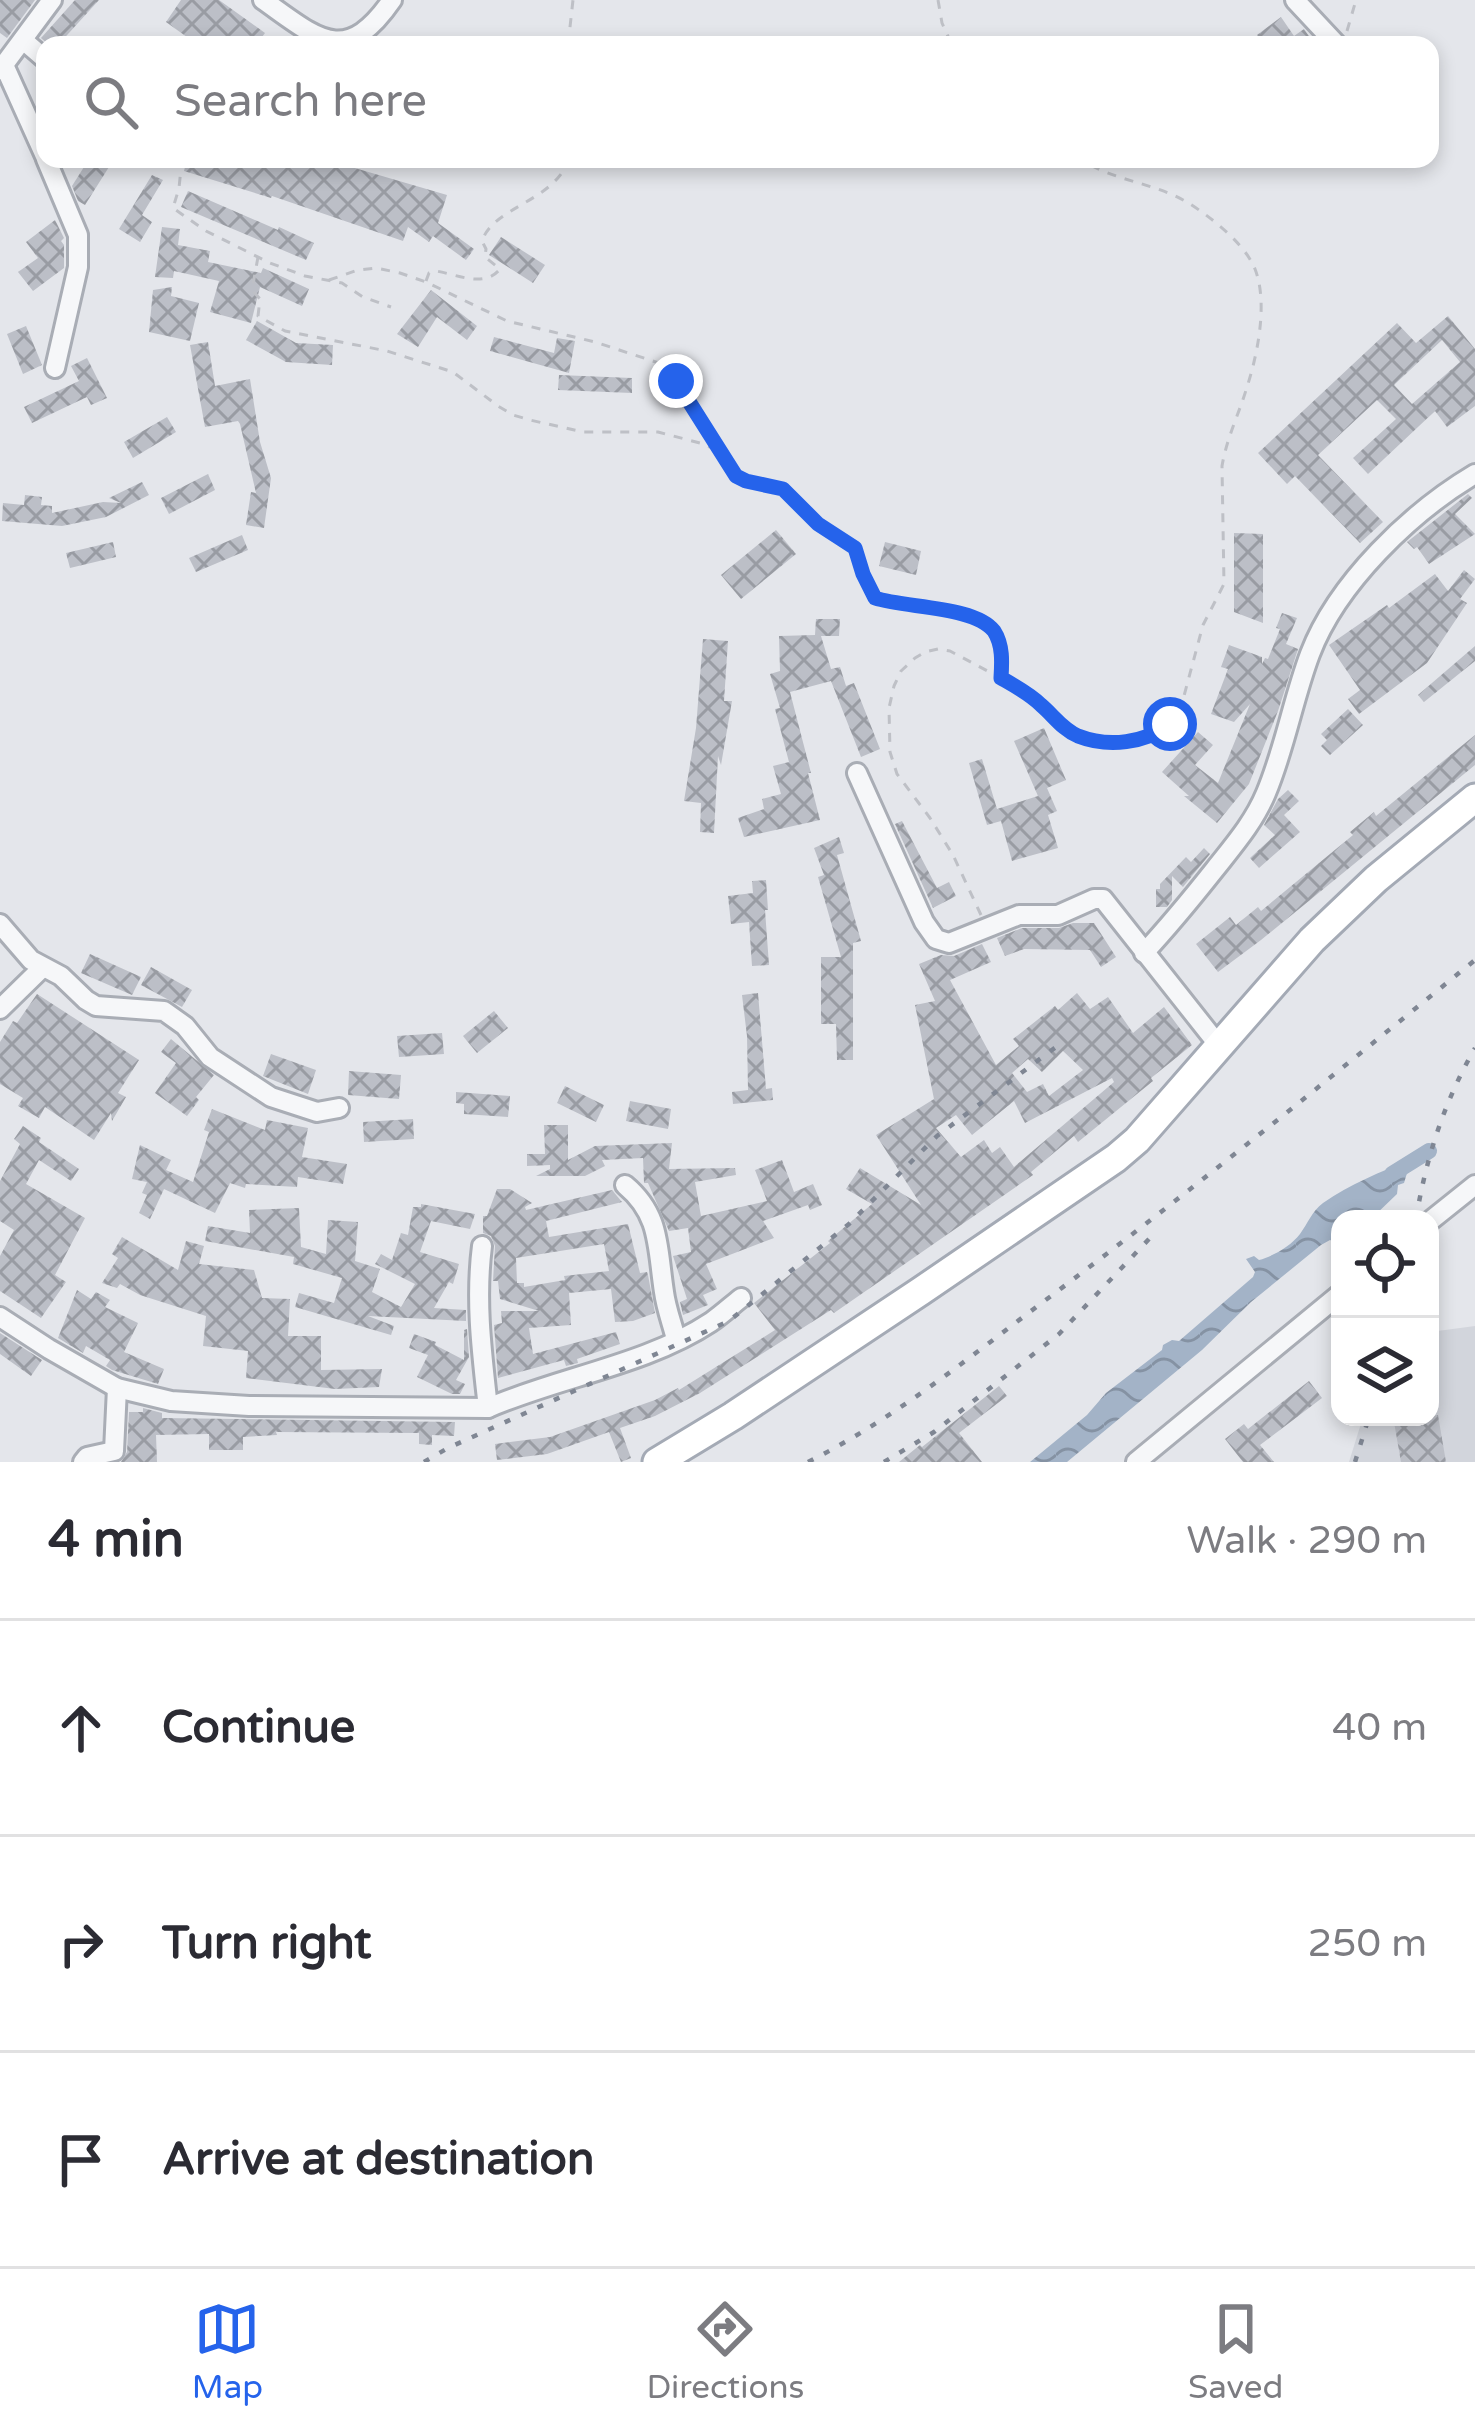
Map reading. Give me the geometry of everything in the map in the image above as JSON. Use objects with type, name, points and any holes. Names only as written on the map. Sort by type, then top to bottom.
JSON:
[{"type":"main road","points":[[673,1458],[1116,1158],[1338,913],[1475,798]]},
{"type":"street","points":[[36,137],[2,67],[52,0]]},
{"type":"street","points":[[262,0],[318,36]]},
{"type":"street","points":[[352,36],[371,29],[392,0]]},
{"type":"street","points":[[1295,0],[1334,36]]},
{"type":"street","points":[[23,40],[36,51]]},
{"type":"street","points":[[50,168],[78,235],[78,267],[55,368]]},
{"type":"street","points":[[1144,953],[1247,829],[1276,766],[1310,654],[1346,592],[1413,520],[1475,474]]},
{"type":"street","points":[[857,773],[924,922],[937,939],[949,944],[1018,915],[1058,914],[1094,898],[1103,899],[1220,1047]]},
{"type":"street","points":[[0,924],[42,968],[61,976],[96,1006],[164,1011],[185,1026],[210,1057],[271,1097],[316,1112],[339,1108]]},
{"type":"street","points":[[0,1009],[42,968]]},
{"type":"street","points":[[625,1185],[643,1200],[651,1216],[676,1339]]},
{"type":"street","points":[[1439,1214],[1475,1185]]},
{"type":"street","points":[[482,1246],[478,1304],[488,1408]]},
{"type":"street","points":[[0,1317],[117,1388],[171,1401],[488,1408],[657,1349],[710,1323],[740,1298]]},
{"type":"street","points":[[1136,1462],[1331,1301]]},
{"type":"street","points":[[83,1462],[115,1451],[117,1388]]},
{"type":"path","points":[[569,36],[573,0]]},
{"type":"path","points":[[938,0],[948,36]]},
{"type":"path","points":[[1343,36],[1356,0]]},
{"type":"path","points":[[181,168],[173,208],[206,231],[258,257],[305,276],[342,283],[392,307]]},
{"type":"path","points":[[426,282],[436,271],[481,280],[495,276],[500,269],[485,257],[484,232],[563,175],[566,168]]},
{"type":"path","points":[[988,928],[953,855],[897,774],[890,752],[889,708],[901,671],[926,652],[950,651],[1041,704],[1078,736],[1138,741],[1170,724],[1181,707],[1203,625],[1224,584],[1222,466],[1253,368],[1260,310],[1254,266],[1244,251],[1191,205],[1151,185],[1138,185],[1094,168]]},
{"type":"path","points":[[258,257],[252,290],[260,299],[258,316],[285,331],[387,351],[453,372],[513,415],[544,424],[583,432],[658,432],[717,450]]},
{"type":"path","points":[[329,280],[376,268],[426,282],[507,321],[668,366],[736,476],[783,489],[818,524],[855,548],[875,598],[944,610],[992,627],[1002,652],[1001,678]]},
{"type":"shaded area","points":[[1475,1326],[1475,1462],[1349,1462],[1360,1426],[1439,1426],[1439,1331]]},
{"type":"water","points":[[1411,1160],[1404,1183],[1380,1210],[1331,1210],[1331,1240],[1251,1302],[1202,1350],[1067,1462],[1030,1462],[1163,1345],[1179,1341],[1253,1277],[1255,1272],[1246,1259],[1254,1256],[1259,1260],[1281,1250],[1296,1239],[1323,1203]]},
{"type":"building","points":[[0,0],[35,0],[7,38],[0,33]]},
{"type":"building","points":[[75,0],[99,0],[66,36],[43,36]]},
{"type":"building","points":[[181,0],[219,0],[265,33],[185,36],[166,22]]},
{"type":"building","points":[[1281,17],[1294,36],[1258,36]]},
{"type":"building","points":[[83,168],[108,168],[85,205],[72,186]]},
{"type":"building","points":[[355,168],[447,195],[438,223],[474,249],[466,260],[433,236],[429,242],[408,227],[403,241],[184,171]]},
{"type":"building","points":[[152,175],[163,180],[142,215],[152,222],[140,242],[119,229]]},
{"type":"building","points":[[188,191],[314,243],[306,260],[181,207]]},
{"type":"building","points":[[55,220],[64,238],[64,268],[33,291],[18,272],[38,258],[26,242]]},
{"type":"building","points":[[162,227],[180,229],[178,245],[210,251],[208,262],[261,273],[263,268],[309,289],[302,306],[260,287],[251,323],[210,312],[219,281],[174,271],[173,278],[155,277]]},
{"type":"building","points":[[501,237],[545,265],[533,283],[489,255]]},
{"type":"building","points":[[172,287],[171,296],[199,303],[190,341],[149,332],[153,290]]},
{"type":"building","points":[[431,290],[477,326],[467,340],[437,317],[418,347],[397,334]]},
{"type":"building","points":[[1448,316],[1475,349],[1475,406],[1447,427],[1435,411],[1368,474],[1353,458],[1396,419],[1377,400],[1318,455],[1383,522],[1360,543],[1295,476],[1287,484],[1258,453],[1397,323],[1416,343]],"holes":[[[1442,340],[1460,362],[1412,404],[1394,385]]]},
{"type":"building","points":[[257,321],[296,343],[333,345],[332,365],[286,362],[246,340]]},
{"type":"building","points":[[26,326],[42,365],[23,374],[7,334]]},
{"type":"building","points":[[494,337],[554,353],[557,338],[575,341],[569,373],[490,351]]},
{"type":"building","points":[[208,342],[215,386],[250,379],[271,478],[264,528],[246,525],[251,492],[256,493],[240,424],[205,427],[190,345]]},
{"type":"building","points":[[87,358],[107,398],[91,405],[87,397],[32,423],[24,407],[79,381],[71,366]]},
{"type":"building","points":[[559,375],[632,378],[632,393],[558,390]]},
{"type":"building","points":[[167,417],[176,432],[133,458],[124,442]]},
{"type":"building","points":[[208,474],[215,490],[169,514],[161,498]]},
{"type":"building","points":[[142,482],[149,495],[106,517],[62,526],[2,521],[3,503],[24,505],[25,495],[42,497],[41,505],[52,506],[52,513],[121,503],[109,498]]},
{"type":"building","points":[[1468,494],[1472,498],[1455,514],[1475,534],[1429,564],[1407,542]]},
{"type":"building","points":[[776,530],[796,554],[741,599],[721,575]]},
{"type":"building","points":[[1234,533],[1263,534],[1263,623],[1234,612]]},
{"type":"building","points":[[242,535],[248,550],[196,572],[189,558]]},
{"type":"building","points":[[113,542],[116,557],[70,568],[66,553]]},
{"type":"building","points":[[885,542],[921,551],[916,575],[879,566]]},
{"type":"building","points":[[1464,570],[1475,579],[1460,599],[1467,603],[1427,663],[1359,714],[1348,699],[1360,690],[1329,645],[1435,574],[1448,591]]},
{"type":"building","points":[[1282,613],[1297,618],[1286,644],[1298,649],[1249,784],[1217,823],[1162,772],[1198,732],[1213,745],[1195,765],[1218,783],[1250,704],[1234,722],[1211,714],[1228,669],[1221,667],[1229,645],[1262,657],[1262,664],[1280,629],[1276,628]]},
{"type":"building","points":[[816,619],[840,619],[839,636],[821,636],[831,669],[840,667],[846,686],[854,683],[880,749],[861,757],[831,681],[790,692],[820,820],[744,837],[738,818],[764,809],[762,799],[781,794],[773,766],[789,762],[770,674],[780,671],[779,636],[815,635]]},
{"type":"building","points":[[703,639],[728,641],[724,701],[732,701],[721,765],[718,756],[714,833],[700,832],[701,803],[684,801]]},
{"type":"building","points":[[1475,646],[1475,661],[1424,702],[1418,695]]},
{"type":"building","points":[[1348,709],[1363,725],[1330,755],[1321,746],[1327,740],[1321,734]]},
{"type":"building","points":[[1044,728],[1066,780],[1047,788],[1057,811],[1048,815],[1058,848],[1012,861],[1001,821],[987,825],[969,763],[982,759],[997,809],[1038,796],[1014,741]]},
{"type":"building","points":[[1475,735],[1475,765],[1218,972],[1196,944],[1230,917],[1236,925],[1258,907],[1261,911],[1374,812],[1376,816]]},
{"type":"building","points":[[1288,790],[1299,801],[1284,815],[1300,832],[1259,868],[1250,858],[1275,835],[1264,825]]},
{"type":"building","points":[[902,821],[937,888],[949,882],[956,896],[933,908],[895,824]]},
{"type":"building","points":[[839,837],[844,853],[837,855],[861,941],[853,943],[853,1060],[837,1060],[836,1024],[821,1024],[821,957],[841,957],[814,848]]},
{"type":"building","points":[[1204,848],[1210,854],[1183,887],[1172,876],[1172,900],[1167,907],[1156,907],[1160,884],[1186,857],[1191,862]]},
{"type":"building","points":[[766,880],[769,965],[752,966],[749,922],[731,924],[728,896],[753,893],[752,881]]},
{"type":"building","points":[[1094,923],[1116,957],[1101,967],[1090,950],[1024,949],[1005,956],[997,938],[1022,928],[1059,928]]},
{"type":"building","points":[[982,944],[991,962],[950,980],[996,1065],[1019,1046],[1013,1039],[1077,993],[1090,1009],[1108,997],[1133,1033],[1164,1007],[1192,1045],[1078,1142],[1074,1136],[1033,1175],[834,1313],[831,1310],[700,1393],[620,1428],[631,1458],[621,1462],[609,1432],[547,1454],[497,1460],[495,1444],[550,1437],[655,1400],[775,1330],[754,1303],[872,1204],[846,1189],[860,1168],[921,1205],[876,1135],[934,1099],[915,1005],[935,1001],[919,964],[941,955],[954,956]],"holes":[[[1063,1051],[1083,1070],[1049,1096],[1043,1084],[1027,1092],[1012,1073],[1028,1059],[1042,1072]],[[1112,1078],[1114,1082],[1014,1167],[1000,1147],[992,1153],[984,1140],[961,1157],[936,1128],[956,1115],[972,1135],[1014,1101],[1025,1123]]]},
{"type":"building","points":[[90,954],[141,977],[132,995],[81,973]]},
{"type":"building","points":[[151,967],[192,990],[182,1007],[141,985]]},
{"type":"building","points":[[758,993],[766,1089],[772,1088],[773,1100],[733,1104],[732,1092],[748,1090],[742,995]]},
{"type":"building","points":[[37,994],[139,1060],[118,1093],[126,1097],[94,1140],[45,1107],[39,1118],[18,1106],[23,1098],[0,1084],[0,1042]]},
{"type":"building","points":[[494,1011],[508,1028],[477,1053],[463,1036]]},
{"type":"building","points":[[442,1033],[444,1054],[399,1057],[397,1036]]},
{"type":"building","points":[[171,1039],[214,1075],[187,1116],[155,1093],[176,1063],[161,1052]]},
{"type":"building","points":[[271,1054],[316,1070],[308,1094],[263,1076]]},
{"type":"building","points":[[349,1071],[401,1075],[399,1099],[348,1095]]},
{"type":"building","points":[[565,1086],[604,1105],[596,1122],[557,1103]]},
{"type":"building","points":[[456,1092],[510,1096],[508,1117],[464,1114],[464,1104],[456,1103]]},
{"type":"building","points":[[630,1101],[671,1109],[668,1129],[626,1121]]},
{"type":"building","points":[[212,1109],[265,1130],[267,1120],[308,1128],[302,1157],[347,1164],[343,1184],[298,1177],[297,1187],[246,1184],[245,1188],[230,1183],[215,1213],[164,1189],[150,1219],[139,1213],[147,1195],[142,1193],[147,1182],[132,1179],[140,1145],[171,1160],[166,1170],[193,1182]]},
{"type":"building","points":[[413,1119],[414,1139],[364,1142],[363,1122]]},
{"type":"building","points":[[544,1125],[568,1125],[568,1160],[595,1146],[672,1143],[669,1169],[735,1168],[736,1175],[695,1182],[701,1216],[767,1201],[755,1170],[782,1160],[794,1192],[813,1184],[822,1205],[810,1210],[808,1205],[763,1221],[774,1238],[706,1264],[717,1289],[703,1295],[708,1305],[683,1315],[680,1302],[687,1299],[673,1256],[691,1252],[688,1228],[669,1231],[644,1183],[643,1158],[602,1160],[605,1166],[585,1176],[536,1176],[550,1169],[550,1165],[527,1166],[527,1154],[545,1154]]},
{"type":"building","points":[[23,1126],[79,1169],[71,1181],[39,1160],[26,1184],[85,1218],[55,1275],[66,1282],[41,1318],[0,1291],[0,1256],[14,1230],[0,1221],[0,1181],[20,1144],[14,1139]]},
{"type":"building","points":[[497,1189],[510,1189],[532,1203],[526,1210],[612,1190],[622,1202],[546,1221],[549,1237],[628,1224],[640,1273],[648,1275],[655,1313],[615,1322],[611,1289],[569,1293],[571,1325],[529,1328],[533,1354],[616,1332],[620,1344],[577,1359],[578,1363],[566,1366],[564,1360],[498,1378],[494,1325],[502,1323],[501,1311],[539,1311],[500,1299],[498,1281],[493,1281],[495,1246],[491,1236],[483,1233],[483,1216]],"holes":[[[604,1244],[609,1271],[524,1287],[517,1283],[516,1258]]]},
{"type":"building","points":[[421,1204],[475,1214],[470,1229],[431,1221],[420,1252],[459,1264],[453,1284],[449,1282],[434,1308],[466,1310],[466,1321],[368,1316],[394,1326],[391,1335],[295,1307],[299,1293],[334,1303],[342,1278],[293,1264],[294,1257],[205,1241],[208,1226],[250,1233],[249,1210],[299,1208],[301,1247],[326,1254],[328,1220],[358,1222],[355,1261],[380,1269],[372,1292],[401,1307],[415,1284],[375,1264],[381,1254],[392,1260],[401,1233],[408,1235],[413,1207]]},
{"type":"building","points":[[122,1237],[178,1270],[186,1241],[204,1246],[199,1264],[254,1270],[262,1298],[290,1299],[288,1336],[321,1336],[321,1370],[382,1369],[379,1387],[335,1389],[246,1378],[248,1351],[203,1346],[206,1316],[120,1284],[117,1288],[102,1283],[118,1258],[112,1254]]},
{"type":"building","points":[[77,1290],[91,1299],[96,1292],[110,1300],[105,1307],[138,1323],[124,1352],[164,1369],[158,1384],[112,1370],[106,1366],[110,1360],[86,1346],[83,1353],[58,1338]]},
{"type":"building","points":[[467,1329],[469,1357],[456,1380],[465,1384],[460,1394],[417,1377],[428,1355],[409,1348],[414,1334],[464,1360]]},
{"type":"building","points":[[0,1333],[42,1360],[31,1376],[0,1354]]},
{"type":"building","points":[[1309,1381],[1322,1398],[1260,1445],[1274,1462],[1243,1462],[1225,1439],[1244,1424],[1248,1429]]},
{"type":"building","points":[[999,1386],[1007,1396],[959,1433],[982,1462],[899,1462],[922,1447]]},
{"type":"building","points":[[143,1408],[162,1413],[162,1418],[455,1422],[454,1436],[432,1435],[432,1445],[419,1444],[419,1433],[276,1432],[243,1437],[243,1450],[209,1450],[209,1434],[156,1435],[157,1462],[121,1462],[127,1452],[129,1412],[143,1412]]},
{"type":"building","points":[[1439,1421],[1446,1462],[1401,1462],[1395,1426],[1439,1426]]},
{"type":"waterway","points":[[1392,1174],[1429,1151]]},
{"type":"railway","points":[[808,1462],[872,1426],[963,1363],[1212,1172],[1475,960]]},
{"type":"railway","points":[[424,1462],[729,1321],[849,1224],[937,1136],[1064,1041]]},
{"type":"railway","points":[[1418,1210],[1438,1131],[1475,1048]]},
{"type":"railway","points":[[884,1462],[934,1432],[1059,1334],[1149,1239]]},
{"type":"railway","points":[[1355,1462],[1366,1426]]},
{"type":"route","points":[[676,381],[736,476],[783,489],[818,524],[855,548],[875,598],[944,610],[992,627],[1002,652],[1001,678],[1078,736],[1138,741],[1170,724]]}]
